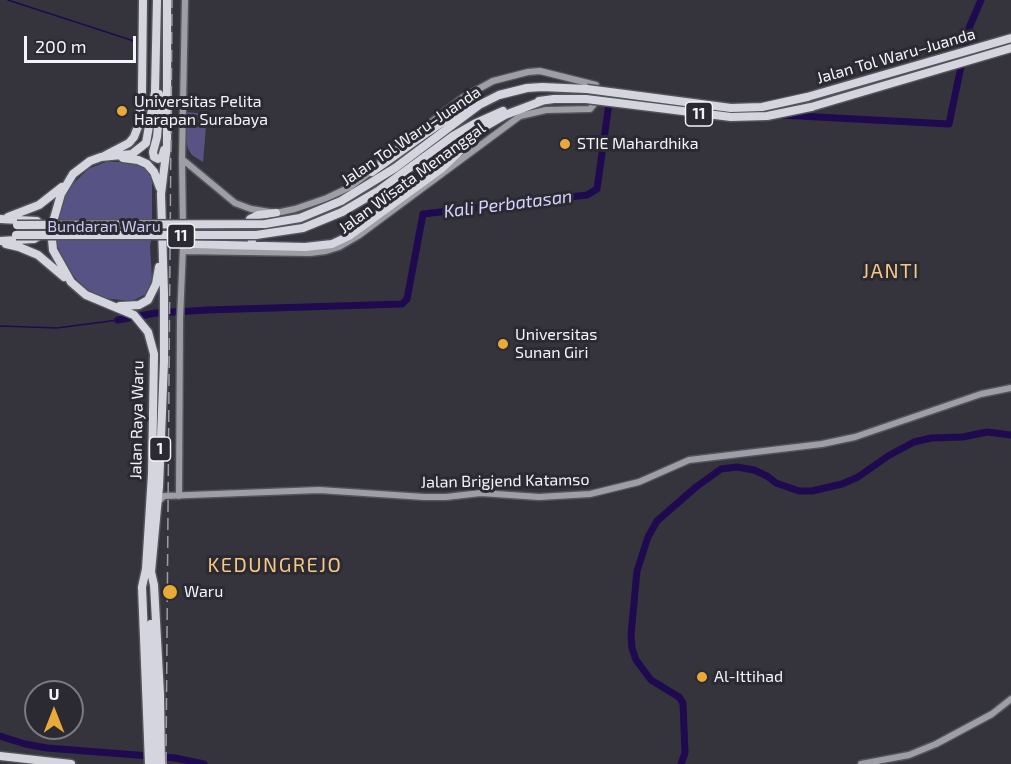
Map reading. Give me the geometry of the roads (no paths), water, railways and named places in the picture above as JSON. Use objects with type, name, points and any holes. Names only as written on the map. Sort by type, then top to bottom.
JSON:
[{"type":"highway","name":"1","points":[[64,182],[85,164],[129,143],[134,137],[139,124],[142,92],[143,0]]},
{"type":"highway","name":"1","points":[[101,157],[132,154],[142,148],[148,138],[156,82],[157,0]]},
{"type":"highway","name":"1","points":[[161,194],[166,145],[167,0]]},
{"type":"highway","name":"Jalan Tol Waru–Juanda","points":[[0,225],[265,224],[300,218],[341,201],[395,168],[479,105],[498,95],[527,88],[558,87],[731,108],[762,107],[807,98],[1011,38]]},
{"type":"highway","name":"Jalan Tol Waru–Juanda","points":[[0,235],[256,235],[303,228],[342,212],[378,191],[453,136],[507,109],[590,91],[731,117],[767,116],[811,106],[1011,48]]},
{"type":"highway","points":[[143,50],[150,58],[155,92]]},
{"type":"highway","points":[[156,82],[160,105],[153,152],[154,157],[158,159],[163,156],[166,125]]},
{"type":"highway","points":[[142,92],[152,118]]},
{"type":"highway","points":[[183,248],[322,246],[344,239],[441,169],[486,126],[505,115],[542,101]]},
{"type":"highway","points":[[372,172],[458,112],[479,105]]},
{"type":"highway","name":"1","points":[[111,156],[147,164],[154,172],[161,194]]},
{"type":"highway","points":[[0,219],[39,205],[64,182]]},
{"type":"highway","name":"Jalan Raya Waru","points":[[64,182],[54,214],[51,237],[53,250],[71,282],[86,295],[134,315],[146,328],[154,354],[148,571],[154,585],[160,694],[154,761]]},
{"type":"highway","name":"Jalan Raya Waru","points":[[148,571],[159,487],[164,324],[161,194]]},
{"type":"highway","points":[[266,247],[250,238],[246,230],[247,224],[250,219],[258,215],[276,213]]},
{"type":"highway","points":[[0,219],[37,221],[42,230],[34,239],[0,242]]},
{"type":"highway","points":[[0,242],[38,255],[71,282]]},
{"type":"highway","points":[[103,303],[132,306],[148,300],[156,284],[161,252]]},
{"type":"highway","name":"1","points":[[148,571],[154,702],[154,761]]},
{"type":"highway","points":[[0,756],[71,764]]},
{"type":"street","points":[[179,496],[185,0]]},
{"type":"street","points":[[182,159],[235,203],[251,210],[276,213],[296,209],[350,187],[372,172],[381,161],[446,110],[478,88],[493,81],[540,71],[590,91]]},
{"type":"street","name":"Jalan Wisata Menanggal","points":[[183,248],[310,253],[332,250],[358,236],[520,116],[546,110],[590,109],[595,103],[590,91]]},
{"type":"street","name":"Jalan Brigjend Katamso","points":[[164,496],[320,490],[424,497],[481,493],[538,497],[590,494],[630,485],[689,460],[846,439],[981,394],[1011,388]]},
{"type":"street","points":[[157,503],[164,496],[159,487]]},
{"type":"street","points":[[861,764],[922,751],[992,714],[1011,699]]},
{"type":"waterway","points":[[8,0],[134,41]]},
{"type":"waterway","name":"Kali Perbatasan","points":[[780,115],[949,124],[969,28],[981,0]]},
{"type":"waterway","name":"Kali Perbatasan","points":[[118,320],[156,313],[208,310],[402,304],[407,299],[423,214],[587,195],[597,189],[610,96],[671,106]]},
{"type":"waterway","name":"Kali Perbatasan","points":[[703,110],[745,113]]},
{"type":"waterway","name":"Kali Perbatasan","points":[[0,326],[57,328],[118,320]]},
{"type":"waterway","points":[[681,764],[685,753],[683,703],[679,697],[651,680],[636,660],[632,648],[631,635],[637,571],[648,537],[657,521],[721,469],[737,467],[754,470],[776,483],[799,491],[812,491],[842,484],[858,477],[888,456],[914,442],[987,432],[1011,435]]},
{"type":"waterway","points":[[0,736],[47,748],[175,758],[204,764]]},
{"type":"railway","points":[[166,764],[172,0]]},
{"type":"place","name":"Universitas Pelita Harapan Surabaya","points":[[122,111]]},
{"type":"place","name":"STIE Mahardhika","points":[[565,144]]},
{"type":"place","name":"Universitas Sunan Giri","points":[[503,344]]},
{"type":"place","name":"Waru","points":[[170,592]]},
{"type":"place","name":"Al-Ittihad","points":[[702,677]]},
{"type":"district","name":"JANTI","points":[[891,271]]},
{"type":"district","name":"KEDUNGREJO","points":[[275,565]]},
{"type":"park label","name":"Bundaran Waru","points":[[104,227]]}]
